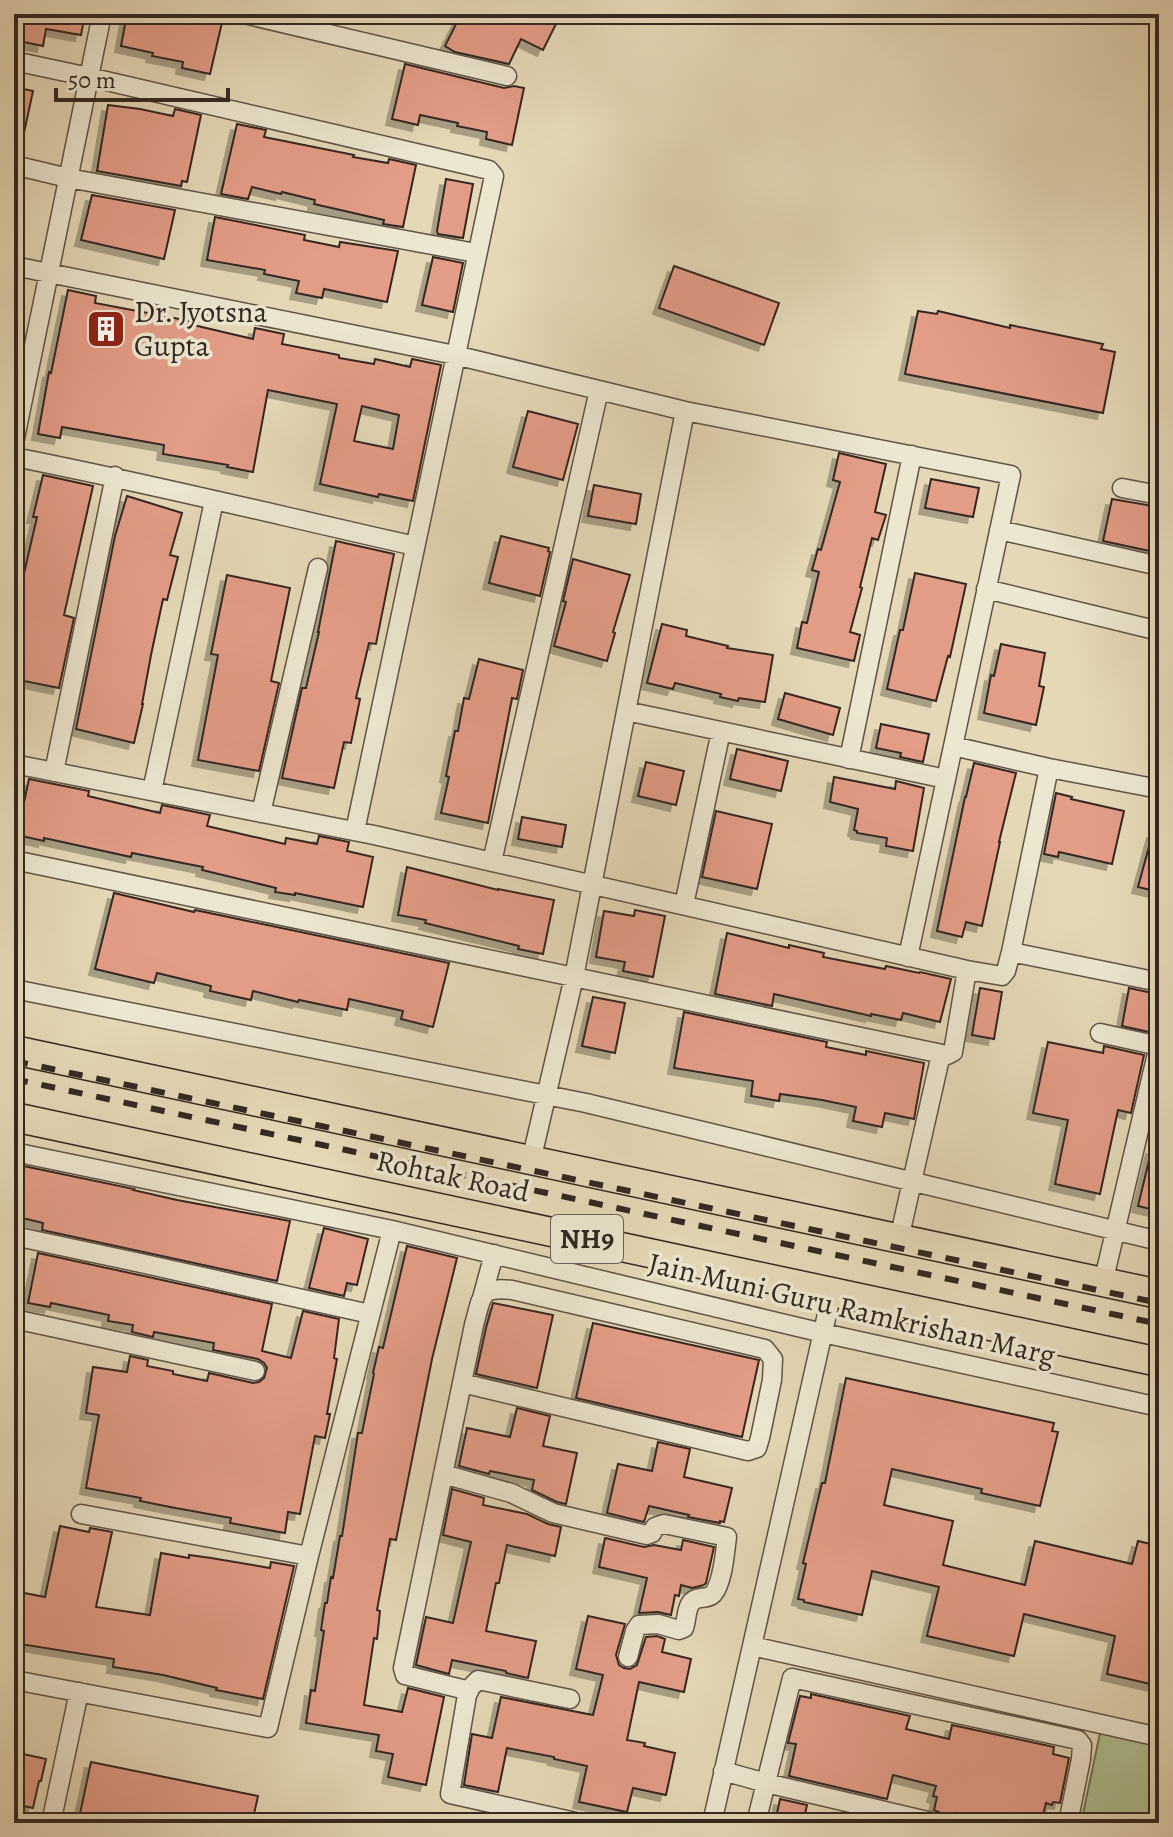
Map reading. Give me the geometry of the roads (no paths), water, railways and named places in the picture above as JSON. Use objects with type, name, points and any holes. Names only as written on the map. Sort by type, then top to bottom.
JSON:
[{"type":"main road","name":"Rohtak Road","points":[[14,1050],[1159,1294]]},
{"type":"main road","name":"Rohtak Road","points":[[14,1117],[1159,1362]]},
{"type":"street","points":[[14,443],[22,363],[48,274],[102,14]]},
{"type":"street","points":[[244,14],[507,76]]},
{"type":"street","points":[[14,61],[492,172],[494,180],[355,831]]},
{"type":"street","points":[[14,165],[68,178],[476,253]]},
{"type":"street","points":[[14,266],[455,355],[685,411],[1011,475],[908,957]]},
{"type":"street","points":[[492,862],[599,390]]},
{"type":"street","points":[[531,1161],[574,977],[685,411]]},
{"type":"street","points":[[849,759],[912,455]]},
{"type":"street","points":[[14,457],[115,476],[415,546]]},
{"type":"street","points":[[54,772],[115,476]]},
{"type":"street","points":[[1122,488],[1159,495]]},
{"type":"street","points":[[152,791],[214,501]]},
{"type":"street","points":[[999,530],[1159,566]]},
{"type":"street","points":[[261,813],[318,568]]},
{"type":"street","points":[[986,589],[1159,631]]},
{"type":"street","points":[[626,711],[946,779]]},
{"type":"street","points":[[684,905],[721,731]]},
{"type":"street","points":[[953,746],[1159,789]]},
{"type":"street","points":[[14,764],[355,831],[1002,976],[1006,973],[1011,952],[1049,768]]},
{"type":"street","points":[[14,860],[949,1055],[953,1052],[967,970]]},
{"type":"street","points":[[1011,952],[1159,982]]},
{"type":"street","points":[[14,989],[586,1103],[1159,1241]]},
{"type":"street","points":[[1100,1033],[1159,1046],[1151,1124],[1115,1231],[1103,1283]]},
{"type":"street","points":[[899,1239],[941,1054]]},
{"type":"street","name":"Jain Muni Guru Ramkrishan Marg","points":[[14,1152],[392,1230],[823,1333],[1159,1407]]},
{"type":"street","points":[[14,1680],[268,1728],[392,1230]]},
{"type":"street","points":[[14,1236],[370,1314]]},
{"type":"street","points":[[467,1695],[462,1689],[404,1673],[462,1383],[494,1254]]},
{"type":"street","points":[[462,1383],[748,1451],[757,1448],[760,1438],[772,1380],[773,1359],[765,1349],[512,1290],[496,1288],[482,1298]]},
{"type":"street","points":[[712,1823],[832,1292]]},
{"type":"street","points":[[14,1319],[255,1371]]},
{"type":"street","points":[[443,1474],[511,1493],[553,1513],[647,1535],[664,1524],[727,1537],[721,1578],[714,1593],[695,1598],[689,1603],[684,1628],[639,1625],[628,1657]]},
{"type":"street","points":[[81,1514],[309,1556]]},
{"type":"street","points":[[752,1646],[1159,1737]]},
{"type":"street","points":[[756,1823],[792,1678],[1078,1740],[1082,1745],[1081,1759],[1068,1823]]},
{"type":"street","points":[[570,1699],[478,1680],[467,1695],[450,1794],[580,1823]]},
{"type":"street","points":[[51,1823],[79,1692]]},
{"type":"street","points":[[723,1771],[936,1823]]},
{"type":"railway","points":[[14,1061],[1159,1303]]},
{"type":"railway","points":[[14,1079],[1159,1324]]},
{"type":"place","name":"Dr. Jyotsna Gupta","points":[[106,329]]}]
